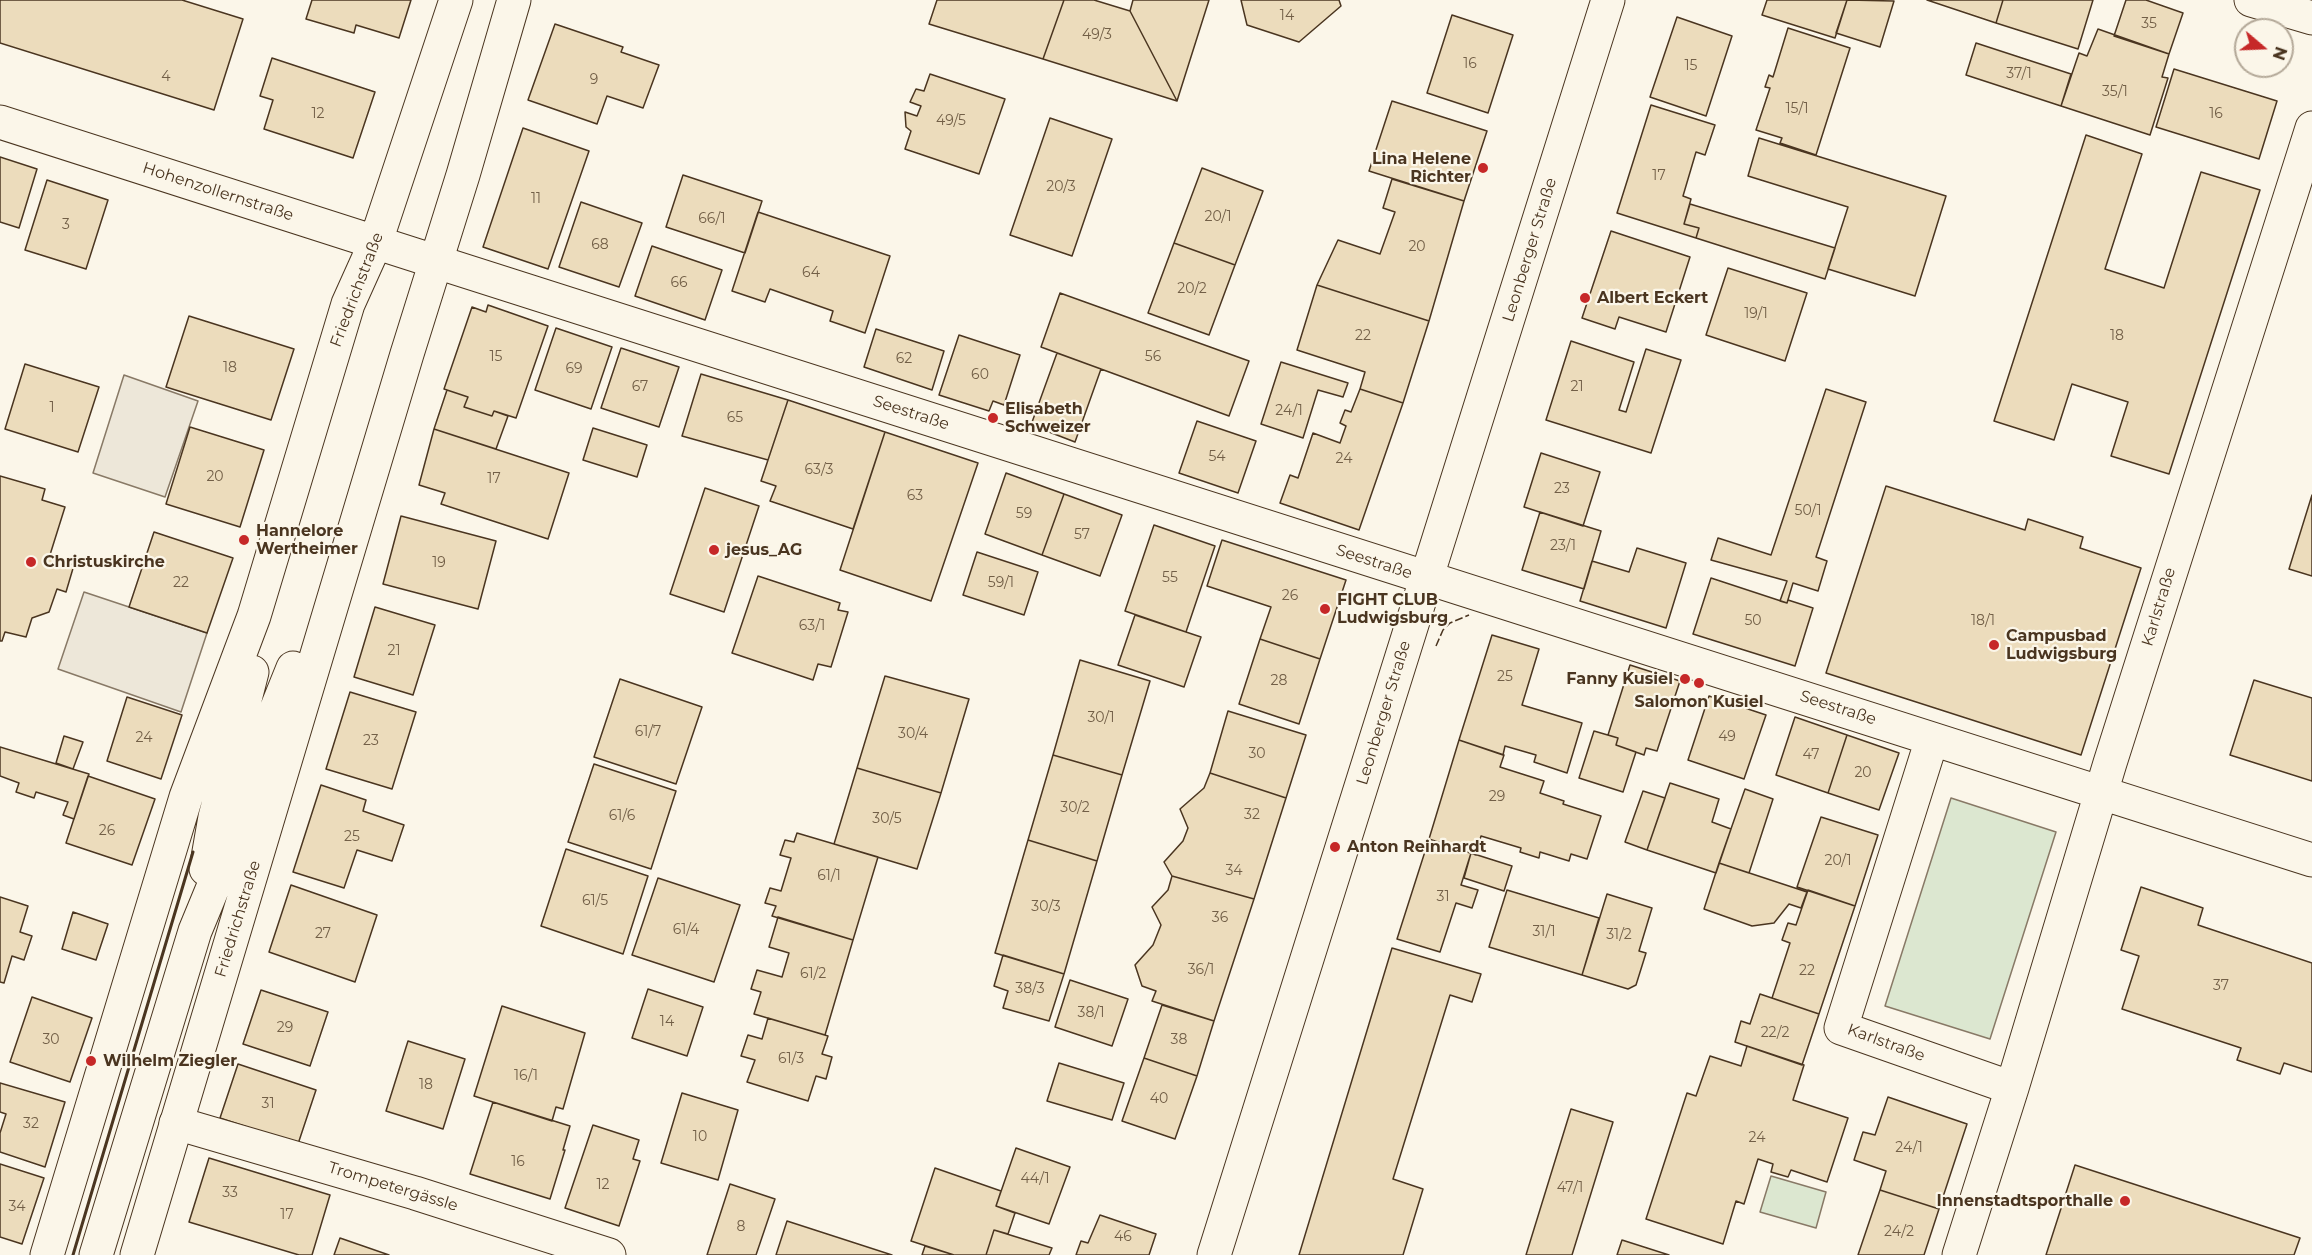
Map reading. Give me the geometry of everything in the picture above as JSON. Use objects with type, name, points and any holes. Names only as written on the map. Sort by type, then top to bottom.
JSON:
[{"type":"street","name":"Friedrichstraße","points":[[47,1255],[186,798],[254,616],[348,304],[375,244],[456,0]]},
{"type":"street","name":"Friedrichstraße","points":[[137,1255],[514,0]]},
{"type":"street","name":"Leonberger Straße","points":[[1214,1255],[1608,0]]},
{"type":"street","points":[[2251,0],[2312,18]]},
{"type":"street","name":"Hohenzollernstraße","points":[[0,122],[437,262]]},
{"type":"street","name":"Karlstraße","points":[[1959,1255],[2312,128]]},
{"type":"street","name":"Seestraße","points":[[437,262],[2312,860]]},
{"type":"street","name":"Friedrichstraße","points":[[96,1255],[195,931],[240,822],[272,720],[302,648],[339,583]]},
{"type":"street","name":"Friedrichstraße","points":[[195,931],[215,817],[252,673],[254,616]]},
{"type":"street","name":"Karlstraße","points":[[1932,739],[1841,1028],[2012,1088]]},
{"type":"street","name":"Trompetergässle","points":[[176,1123],[415,1193],[609,1255]]},
{"type":"green space","points":[[1951,798],[2056,832],[1990,1039],[1885,1006]]},
{"type":"green space","points":[[1771,1176],[1826,1192],[1816,1228],[1760,1212]]},
{"type":"shaded area","points":[[124,375],[198,401],[165,497],[93,473]]},
{"type":"shaded area","points":[[84,592],[207,633],[181,712],[58,669]]},
{"type":"building","points":[[0,0],[182,0],[243,19],[214,110],[0,43]]},
{"type":"building","points":[[312,0],[411,0],[399,38],[356,25],[354,33],[306,19]]},
{"type":"building","points":[[937,0],[1064,0],[1043,59],[929,24]]},
{"type":"building","points":[[1064,0],[1094,0],[1130,11],[1177,101],[1043,59]]},
{"type":"building","points":[[1133,0],[1209,0],[1177,101],[1130,11]]},
{"type":"building","points":[[1241,0],[1339,0],[1341,6],[1299,42],[1247,25]]},
{"type":"building","points":[[1767,0],[1847,0],[1835,38],[1762,15]]},
{"type":"building","points":[[1847,0],[1894,1],[1880,47],[1836,33]]},
{"type":"building","points":[[1927,0],[2003,0],[1996,23]]},
{"type":"building","points":[[2003,0],[2093,0],[2078,49],[1996,23]]},
{"type":"building","points":[[2126,0],[2146,0],[2183,13],[2169,54],[2114,36]]},
{"type":"building","points":[[1452,15],[1513,35],[1488,113],[1427,93]]},
{"type":"building","points":[[1677,17],[1732,36],[1706,116],[1650,97]]},
{"type":"building","points":[[555,24],[623,47],[621,52],[659,65],[643,108],[607,96],[597,124],[528,100]]},
{"type":"building","points":[[1788,28],[1850,48],[1816,155],[1780,143],[1782,138],[1756,130],[1770,88],[1765,87],[1769,75],[1773,77]]},
{"type":"building","points":[[2098,29],[2169,54],[2162,77],[2168,78],[2150,135],[2061,106],[2079,53],[2087,56]]},
{"type":"building","points":[[1976,43],[2071,74],[2061,106],[1966,75]]},
{"type":"building","points":[[272,58],[375,92],[353,158],[264,129],[273,100],[260,96]]},
{"type":"building","points":[[2174,69],[2277,101],[2259,159],[2156,127]]},
{"type":"building","points":[[930,74],[1005,99],[979,174],[905,149],[911,131],[906,127],[905,112],[917,116],[921,106],[910,102],[916,89],[924,91]]},
{"type":"building","points":[[1392,101],[1487,131],[1464,201],[1369,171]]},
{"type":"building","points":[[1651,105],[1715,125],[1705,155],[1696,152],[1683,196],[1691,199],[1684,224],[1699,228],[1696,238],[1617,213]]},
{"type":"building","points":[[1050,118],[1112,139],[1072,256],[1010,235]]},
{"type":"building","points":[[523,128],[589,151],[548,269],[483,247]]},
{"type":"building","points":[[2086,135],[2142,154],[2105,269],[2164,288],[2201,172],[2260,190],[2169,474],[2111,456],[2128,402],[2072,384],[2054,440],[1994,421]]},
{"type":"building","points":[[1759,138],[1946,196],[1915,296],[1828,269],[1848,207],[1748,176]]},
{"type":"building","points":[[0,157],[37,169],[19,228],[0,222]]},
{"type":"building","points":[[1202,168],[1263,191],[1235,265],[1174,243]]},
{"type":"building","points":[[683,175],[762,201],[745,253],[666,227]]},
{"type":"building","points":[[1392,179],[1464,201],[1429,321],[1317,285],[1338,240],[1380,254],[1395,212],[1383,208]]},
{"type":"building","points":[[47,180],[108,200],[86,269],[25,250]]},
{"type":"building","points":[[581,202],[642,223],[619,287],[559,267]]},
{"type":"building","points":[[1690,204],[1835,248],[1825,279],[1696,238],[1699,228],[1684,224]]},
{"type":"building","points":[[758,212],[890,256],[865,333],[830,321],[833,311],[770,289],[765,302],[732,291]]},
{"type":"building","points":[[1611,231],[1690,257],[1666,332],[1619,317],[1615,329],[1582,318]]},
{"type":"building","points":[[1174,243],[1235,265],[1209,335],[1148,313]]},
{"type":"building","points":[[652,246],[722,270],[705,320],[635,296]]},
{"type":"building","points":[[1728,268],[1807,293],[1785,361],[1706,335]]},
{"type":"building","points":[[1317,285],[1429,321],[1403,403],[1360,389],[1365,372],[1297,350]]},
{"type":"building","points":[[1060,293],[1249,361],[1229,416],[1041,347]]},
{"type":"building","points":[[488,305],[548,326],[516,418],[494,411],[492,416],[464,407],[468,397],[444,389],[472,307],[486,312]]},
{"type":"building","points":[[189,316],[294,349],[271,420],[166,387]]},
{"type":"building","points":[[556,328],[612,347],[591,409],[535,390]]},
{"type":"building","points":[[876,329],[944,351],[932,390],[864,367]]},
{"type":"building","points":[[959,335],[1020,355],[1004,405],[993,401],[989,411],[939,395]]},
{"type":"building","points":[[1571,341],[1634,362],[1619,410],[1626,412],[1646,349],[1681,360],[1651,453],[1546,420]]},
{"type":"building","points":[[621,348],[679,367],[659,427],[601,408]]},
{"type":"building","points":[[1057,353],[1101,369],[1075,442],[1031,425]]},
{"type":"building","points":[[1281,362],[1348,383],[1343,397],[1318,390],[1303,438],[1261,424]]},
{"type":"building","points":[[25,364],[99,387],[78,452],[5,429]]},
{"type":"building","points":[[701,374],[788,400],[768,460],[682,436]]},
{"type":"building","points":[[1360,389],[1403,403],[1359,530],[1280,503],[1290,475],[1298,478],[1313,433],[1340,443],[1346,426],[1340,423],[1345,410],[1351,412]]},
{"type":"building","points":[[1826,389],[1866,402],[1816,557],[1827,561],[1818,591],[1793,583],[1787,603],[1780,601],[1787,581],[1711,560],[1718,538],[1771,555]]},
{"type":"building","points":[[447,390],[468,397],[464,407],[492,416],[494,411],[508,416],[496,449],[434,429]]},
{"type":"building","points":[[788,400],[885,432],[853,529],[770,501],[776,486],[761,481]]},
{"type":"building","points":[[1197,421],[1256,441],[1238,493],[1179,473]]},
{"type":"building","points":[[190,427],[264,450],[240,527],[166,504]]},
{"type":"building","points":[[593,428],[647,445],[637,477],[583,460]]},
{"type":"building","points":[[434,429],[569,473],[548,539],[441,504],[445,493],[419,485]]},
{"type":"building","points":[[885,432],[978,463],[931,601],[840,570]]},
{"type":"building","points":[[1541,453],[1600,472],[1583,526],[1524,507]]},
{"type":"building","points":[[1006,473],[1064,494],[1042,555],[985,534]]},
{"type":"building","name":"Christuskirche","points":[[0,476],[45,489],[42,500],[65,507],[49,558],[74,565],[66,592],[57,589],[49,612],[32,618],[26,637],[5,632],[2,641],[0,641]]},
{"type":"building","points":[[1886,486],[2025,530],[2028,519],[2083,537],[2080,548],[2141,568],[2081,755],[1826,673]]},
{"type":"building","name":"jesus_AG","points":[[705,488],[759,506],[724,612],[670,594]]},
{"type":"building","points":[[1064,494],[1122,515],[1100,576],[1042,555]]},
{"type":"building","points":[[2312,495],[2312,576],[2289,569]]},
{"type":"building","points":[[1540,512],[1601,531],[1584,589],[1522,570]]},
{"type":"building","points":[[401,516],[496,541],[478,609],[383,584]]},
{"type":"building","points":[[1154,525],[1215,546],[1186,632],[1125,611]]},
{"type":"building","points":[[154,532],[233,558],[207,633],[129,607]]},
{"type":"building","points":[[1222,540],[1346,580],[1320,659],[1260,639],[1271,607],[1207,586]]},
{"type":"building","points":[[1637,548],[1686,563],[1666,628],[1580,601],[1592,561],[1629,572]]},
{"type":"building","points":[[977,552],[1038,572],[1024,615],[963,595]]},
{"type":"building","points":[[758,576],[840,603],[838,610],[848,612],[831,667],[818,664],[813,680],[732,653]]},
{"type":"building","points":[[1711,578],[1787,603],[1788,600],[1813,608],[1795,666],[1693,634]]},
{"type":"building","points":[[375,607],[435,625],[413,695],[354,677]]},
{"type":"building","points":[[1135,615],[1201,637],[1184,687],[1118,665]]},
{"type":"building","points":[[1492,635],[1539,649],[1522,705],[1582,723],[1567,773],[1534,762],[1536,755],[1505,746],[1503,755],[1459,740]]},
{"type":"building","points":[[1260,639],[1320,659],[1299,724],[1239,704]]},
{"type":"building","points":[[1080,660],[1150,681],[1122,775],[1053,755]]},
{"type":"building","points":[[1630,665],[1680,681],[1657,751],[1646,748],[1644,755],[1616,745],[1618,738],[1608,735]]},
{"type":"building","points":[[885,676],[969,699],[941,793],[857,768]]},
{"type":"building","points":[[620,679],[702,707],[676,784],[594,757]]},
{"type":"building","points":[[2254,680],[2312,698],[2312,781],[2230,755]]},
{"type":"building","points":[[350,692],[416,712],[392,789],[326,769]]},
{"type":"building","points":[[1709,696],[1766,715],[1744,779],[1688,760]]},
{"type":"building","points":[[127,697],[182,715],[161,779],[107,761]]},
{"type":"building","points":[[1228,711],[1306,735],[1286,798],[1210,773]]},
{"type":"building","points":[[1795,717],[1847,735],[1828,793],[1776,775]]},
{"type":"building","points":[[1594,731],[1618,738],[1616,745],[1636,752],[1623,792],[1579,778]]},
{"type":"building","points":[[1847,735],[1899,753],[1879,810],[1828,793]]},
{"type":"building","points":[[64,736],[83,742],[73,769],[56,763]]},
{"type":"building","points":[[1459,740],[1504,755],[1500,767],[1544,781],[1540,793],[1564,801],[1563,804],[1601,816],[1587,859],[1571,854],[1569,861],[1540,852],[1539,858],[1520,852],[1521,848],[1481,836],[1476,855],[1429,839]]},
{"type":"building","points":[[0,747],[89,774],[74,819],[63,815],[68,802],[36,792],[34,798],[16,792],[19,783],[0,776]]},
{"type":"building","points":[[1053,755],[1122,775],[1097,861],[1028,840]]},
{"type":"building","points":[[594,764],[676,791],[651,869],[568,842]]},
{"type":"building","points":[[857,768],[941,793],[917,869],[834,844]]},
{"type":"building","points":[[1210,773],[1286,798],[1254,899],[1172,876],[1164,862],[1183,841],[1188,828],[1180,809],[1204,788]]},
{"type":"building","points":[[88,776],[155,799],[132,865],[66,843]]},
{"type":"building","points":[[1670,783],[1719,799],[1712,822],[1731,829],[1716,873],[1647,850]]},
{"type":"building","points":[[321,785],[366,800],[363,811],[404,825],[392,861],[357,850],[344,888],[293,872]]},
{"type":"building","points":[[1745,789],[1773,799],[1749,873],[1719,863]]},
{"type":"building","points":[[1643,791],[1665,798],[1647,850],[1625,842]]},
{"type":"building","points":[[1821,817],[1878,835],[1855,906],[1797,887]]},
{"type":"building","points":[[797,833],[878,857],[853,940],[772,916],[776,906],[765,903],[770,888],[781,891],[791,858],[780,855],[785,840],[794,842]]},
{"type":"building","points":[[1429,839],[1471,853],[1461,885],[1478,890],[1472,908],[1456,903],[1440,952],[1397,939]]},
{"type":"building","points":[[1028,840],[1097,861],[1064,974],[995,953]]},
{"type":"building","points":[[566,849],[648,876],[623,954],[541,926]]},
{"type":"building","points":[[1471,853],[1512,866],[1504,891],[1464,878]]},
{"type":"building","points":[[1719,863],[1807,892],[1801,908],[1789,904],[1774,923],[1752,926],[1704,909]]},
{"type":"building","points":[[1172,876],[1254,899],[1214,1021],[1152,1001],[1156,991],[1142,986],[1135,965],[1153,945],[1161,925],[1152,907],[1168,890]]},
{"type":"building","points":[[658,878],[740,905],[714,982],[632,955]]},
{"type":"building","points":[[291,885],[377,915],[355,982],[269,952]]},
{"type":"building","points":[[2141,887],[2203,908],[2198,925],[2312,963],[2312,1072],[2284,1063],[2280,1074],[2237,1060],[2241,1048],[2122,1009],[2139,956],[2121,950]]},
{"type":"building","points":[[1507,890],[1599,918],[1582,975],[1489,947]]},
{"type":"building","points":[[1808,890],[1855,906],[1819,1014],[1772,998],[1790,943],[1782,940],[1788,923],[1796,925]]},
{"type":"building","points":[[1607,894],[1652,908],[1639,951],[1646,953],[1636,985],[1628,989],[1582,975]]},
{"type":"building","points":[[0,897],[28,906],[20,932],[32,936],[24,960],[12,956],[4,983],[0,982]]},
{"type":"building","points":[[73,912],[108,924],[96,960],[62,949]]},
{"type":"building","points":[[778,917],[853,940],[825,1035],[754,1014],[761,992],[751,989],[757,970],[782,977],[789,953],[769,947]]},
{"type":"building","points":[[1392,948],[1481,974],[1472,1002],[1450,995],[1393,1179],[1423,1189],[1403,1255],[1299,1255]]},
{"type":"building","points":[[1003,955],[1064,974],[1049,1021],[1003,1008],[1008,991],[994,986]]},
{"type":"building","points":[[1070,980],[1128,999],[1112,1046],[1055,1027]]},
{"type":"building","points":[[648,989],[703,1007],[687,1056],[632,1038]]},
{"type":"building","points":[[261,990],[328,1012],[310,1066],[243,1044]]},
{"type":"building","points":[[1760,994],[1819,1014],[1802,1065],[1735,1042],[1741,1021],[1750,1024]]},
{"type":"building","points":[[32,997],[92,1018],[70,1082],[10,1062]]},
{"type":"building","points":[[1162,1005],[1214,1021],[1197,1076],[1144,1058]]},
{"type":"building","points":[[502,1006],[585,1033],[563,1109],[556,1107],[552,1121],[474,1096]]},
{"type":"building","points":[[768,1018],[828,1036],[822,1054],[832,1057],[826,1079],[816,1076],[808,1101],[747,1082],[755,1060],[741,1056],[748,1035],[762,1039]]},
{"type":"building","points":[[408,1041],[465,1059],[443,1129],[386,1111]]},
{"type":"building","points":[[1747,1046],[1804,1065],[1793,1100],[1848,1118],[1827,1182],[1791,1170],[1788,1177],[1771,1172],[1773,1164],[1758,1159],[1744,1204],[1736,1201],[1723,1244],[1646,1219],[1687,1093],[1696,1096],[1710,1056],[1741,1066]]},
{"type":"building","points":[[1144,1058],[1197,1076],[1175,1139],[1122,1121]]},
{"type":"building","points":[[1059,1063],[1124,1083],[1112,1120],[1047,1101]]},
{"type":"building","points":[[238,1064],[316,1090],[298,1144],[220,1118]]},
{"type":"building","points":[[0,1083],[65,1102],[45,1167],[0,1152],[0,1133],[6,1114],[0,1112]]},
{"type":"building","points":[[682,1093],[738,1110],[718,1180],[661,1163]]},
{"type":"building","points":[[1888,1097],[1967,1124],[1939,1209],[1880,1190],[1886,1171],[1854,1160],[1863,1132],[1875,1135]]},
{"type":"building","points":[[493,1102],[570,1126],[550,1199],[470,1174]]},
{"type":"building","points":[[1571,1109],[1613,1122],[1572,1255],[1526,1255]]},
{"type":"building","points":[[593,1125],[639,1140],[633,1159],[640,1161],[619,1226],[565,1208]]},
{"type":"building","points":[[1016,1148],[1070,1167],[1049,1224],[996,1206]]},
{"type":"building","points":[[209,1158],[330,1195],[312,1255],[299,1255],[189,1222]]},
{"type":"building","points":[[0,1164],[44,1178],[22,1244],[0,1237]]},
{"type":"building","name":"Innenstadtsporthalle","points":[[2075,1165],[2300,1238],[2294,1255],[2046,1255]]},
{"type":"building","points":[[935,1168],[1001,1191],[996,1206],[1015,1213],[1008,1234],[994,1230],[986,1255],[954,1255],[911,1241]]},
{"type":"building","points":[[730,1184],[775,1199],[756,1255],[707,1255]]},
{"type":"building","points":[[1880,1190],[1939,1209],[1924,1255],[1858,1255]]},
{"type":"building","points":[[1100,1215],[1156,1234],[1149,1255],[1076,1255],[1081,1241],[1088,1243]]},
{"type":"building","points":[[787,1221],[892,1255],[776,1255]]},
{"type":"building","points":[[994,1230],[1052,1248],[1049,1255],[986,1255]]},
{"type":"building","points":[[340,1238],[389,1255],[334,1255]]},
{"type":"building","points":[[1622,1240],[1669,1255],[1617,1255]]},
{"type":"building","points":[[925,1246],[954,1255],[922,1255]]},
{"type":"fence","points":[[1436,646],[1443,630],[1450,623],[1469,615]]},
{"type":"wall","points":[[73,1255],[193,852]]},
{"type":"place","name":"Lina Helene Richter","points":[[1483,168]]},
{"type":"place","name":"Albert Eckert","points":[[1585,298]]},
{"type":"place","name":"Elisabeth Schweizer","points":[[993,418]]},
{"type":"place","name":"Hannelore Wertheimer","points":[[244,540]]},
{"type":"place","name":"jesus_AG","points":[[714,550]]},
{"type":"place","name":"Christuskirche","points":[[31,562]]},
{"type":"place","name":"FIGHT CLUB Ludwigsburg","points":[[1325,609]]},
{"type":"place","name":"Campusbad Ludwigsburg","points":[[1994,645]]},
{"type":"place","name":"Fanny Kusiel","points":[[1685,679]]},
{"type":"place","name":"Salomon Kusiel","points":[[1699,683]]},
{"type":"place","name":"Anton Reinhardt","points":[[1335,847]]},
{"type":"place","name":"Wilhelm Ziegler","points":[[91,1061]]},
{"type":"place","name":"Innenstadtsporthalle","points":[[2125,1201]]}]
